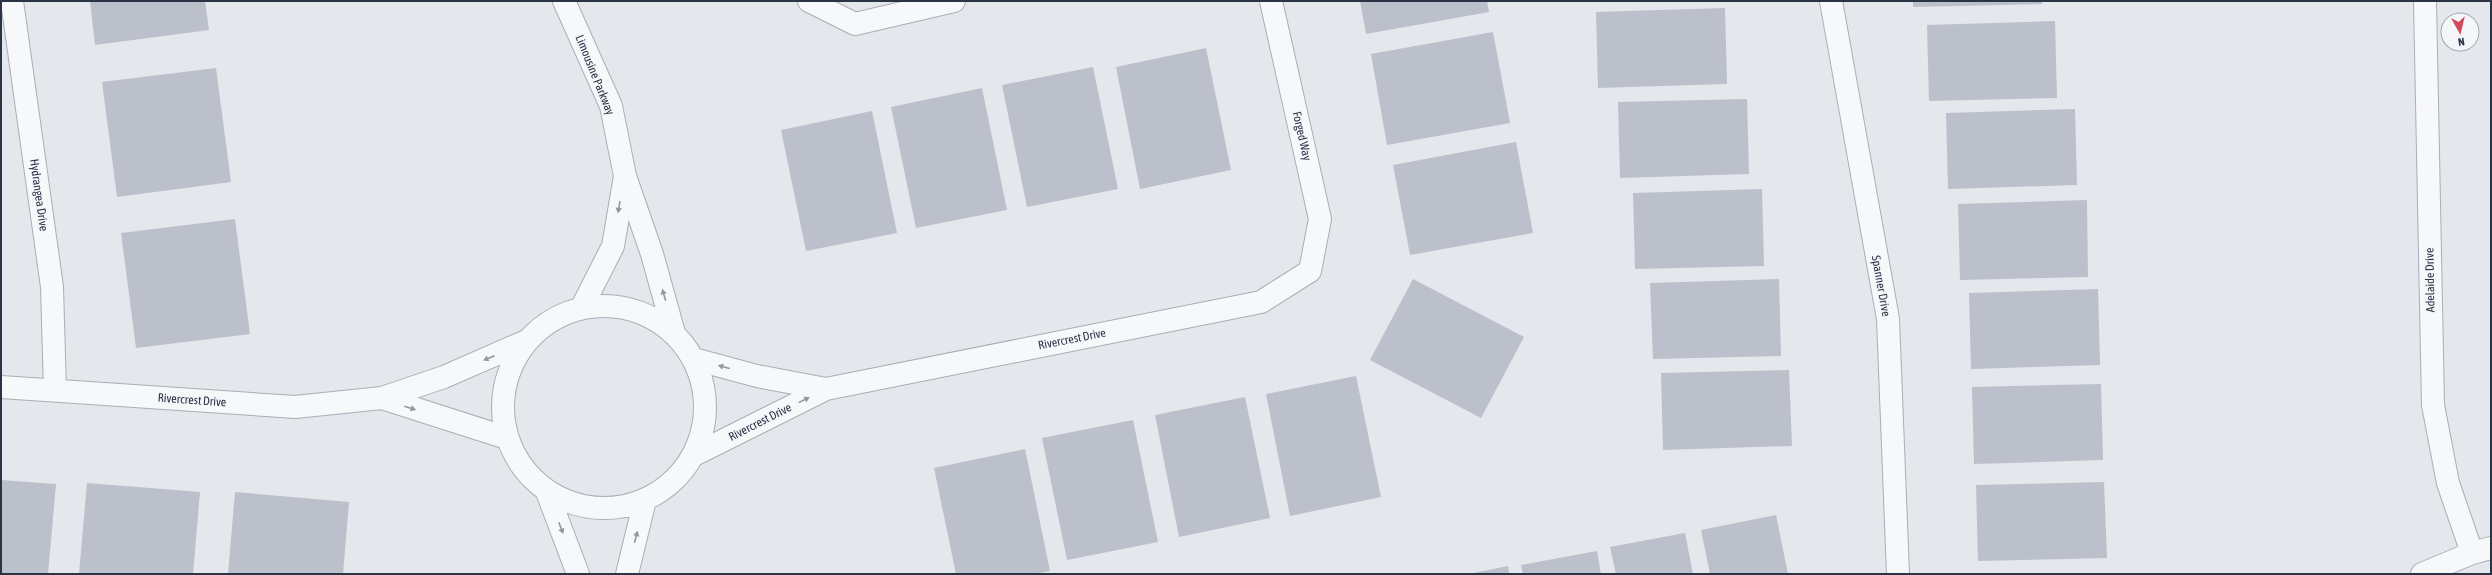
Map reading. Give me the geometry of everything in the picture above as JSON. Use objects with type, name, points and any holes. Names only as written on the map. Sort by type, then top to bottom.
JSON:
[{"type":"street","name":"Hydrangea Drive","points":[[12,1],[52,287],[55,390]]},
{"type":"street","name":"Limousine Parkway","points":[[564,1],[611,106],[625,176],[652,254],[674,333]]},
{"type":"street","points":[[809,1],[855,24],[954,1]]},
{"type":"street","name":"Forged Way","points":[[1271,1],[1320,218],[1310,271]]},
{"type":"street","name":"Spanner Drive","points":[[1831,1],[1888,319],[1898,574]]},
{"type":"street","name":"Adelaide Drive","points":[[2425,1],[2433,405],[2448,483],[2482,550]]},
{"type":"street","name":"Limousine Parkway","points":[[582,307],[613,246],[625,176]]},
{"type":"street","name":"Rivercrest Drive","points":[[694,455],[826,389],[1261,302],[1310,271]]},
{"type":"street","points":[[615,306],[647,314],[674,333],[694,359],[705,391],[705,424],[694,455],[673,482],[645,500],[612,508],[579,506],[547,492],[523,469],[506,438],[501,405],[508,372],[524,342],[550,320],[582,307],[615,306]]},
{"type":"street","name":"Rivercrest Drive","points":[[1,387],[295,407],[382,398],[444,377],[524,342]]},
{"type":"street","name":"Rivercrest Drive","points":[[694,359],[757,376],[826,389]]},
{"type":"street","name":"Rivercrest Drive","points":[[382,398],[506,438]]},
{"type":"street","points":[[547,492],[578,574]]},
{"type":"street","points":[[627,574],[645,500]]},
{"type":"street","points":[[2422,574],[2482,550]]},
{"type":"building","points":[[90,1],[205,1],[209,30],[95,45]]},
{"type":"building","points":[[1360,1],[1487,1],[1489,12],[1366,34]]},
{"type":"building","points":[[1913,1],[2042,1],[2042,4],[1913,7]]},
{"type":"building","points":[[1725,8],[1727,84],[1598,88],[1596,12]]},
{"type":"building","points":[[2055,21],[2057,98],[1929,101],[1927,25]]},
{"type":"building","points":[[1493,32],[1510,123],[1387,145],[1371,54]]},
{"type":"building","points":[[1206,48],[1231,170],[1140,189],[1116,67]]},
{"type":"building","points":[[1093,67],[1118,189],[1027,207],[1002,85]]},
{"type":"building","points":[[216,68],[231,182],[117,197],[102,82]]},
{"type":"building","points":[[982,88],[1007,210],[916,228],[891,107]]},
{"type":"building","points":[[1747,99],[1749,174],[1620,178],[1618,102]]},
{"type":"building","points":[[2075,109],[2077,185],[1948,189],[1946,113]]},
{"type":"building","points":[[872,111],[897,233],[806,251],[781,130]]},
{"type":"building","points":[[1516,142],[1533,233],[1410,255],[1393,165]]},
{"type":"building","points":[[1762,189],[1764,266],[1635,269],[1633,193]]},
{"type":"building","points":[[2087,200],[2088,277],[1960,280],[1958,204]]},
{"type":"building","points":[[235,219],[250,334],[136,348],[121,233]]},
{"type":"building","points":[[1413,279],[1524,337],[1481,418],[1370,360]]},
{"type":"building","points":[[1779,279],[1781,356],[1653,359],[1650,283]]},
{"type":"building","points":[[2098,289],[2100,365],[1971,369],[1969,293]]},
{"type":"building","points":[[1789,370],[1792,446],[1663,450],[1661,373]]},
{"type":"building","points":[[1356,376],[1381,497],[1290,516],[1266,394]]},
{"type":"building","points":[[2101,384],[2103,460],[1974,464],[1972,387]]},
{"type":"building","points":[[1245,397],[1270,518],[1179,537],[1155,415]]},
{"type":"building","points":[[1133,420],[1158,542],[1067,560],[1042,438]]},
{"type":"building","points":[[1025,449],[1050,571],[1034,574],[956,574],[934,468]]},
{"type":"building","points":[[1,480],[56,484],[48,574],[1,574]]},
{"type":"building","points":[[2104,482],[2107,558],[1978,561],[1976,485]]},
{"type":"building","points":[[87,483],[200,492],[193,574],[79,574]]},
{"type":"building","points":[[235,492],[349,502],[343,574],[228,574]]},
{"type":"building","points":[[1776,515],[1788,574],[1710,574],[1701,530]]},
{"type":"building","points":[[1685,533],[1693,574],[1616,574],[1610,547]]},
{"type":"building","points":[[1597,551],[1601,574],[1523,574],[1521,565]]},
{"type":"building","points":[[1508,566],[1509,574],[1474,574],[1474,573]]}]
